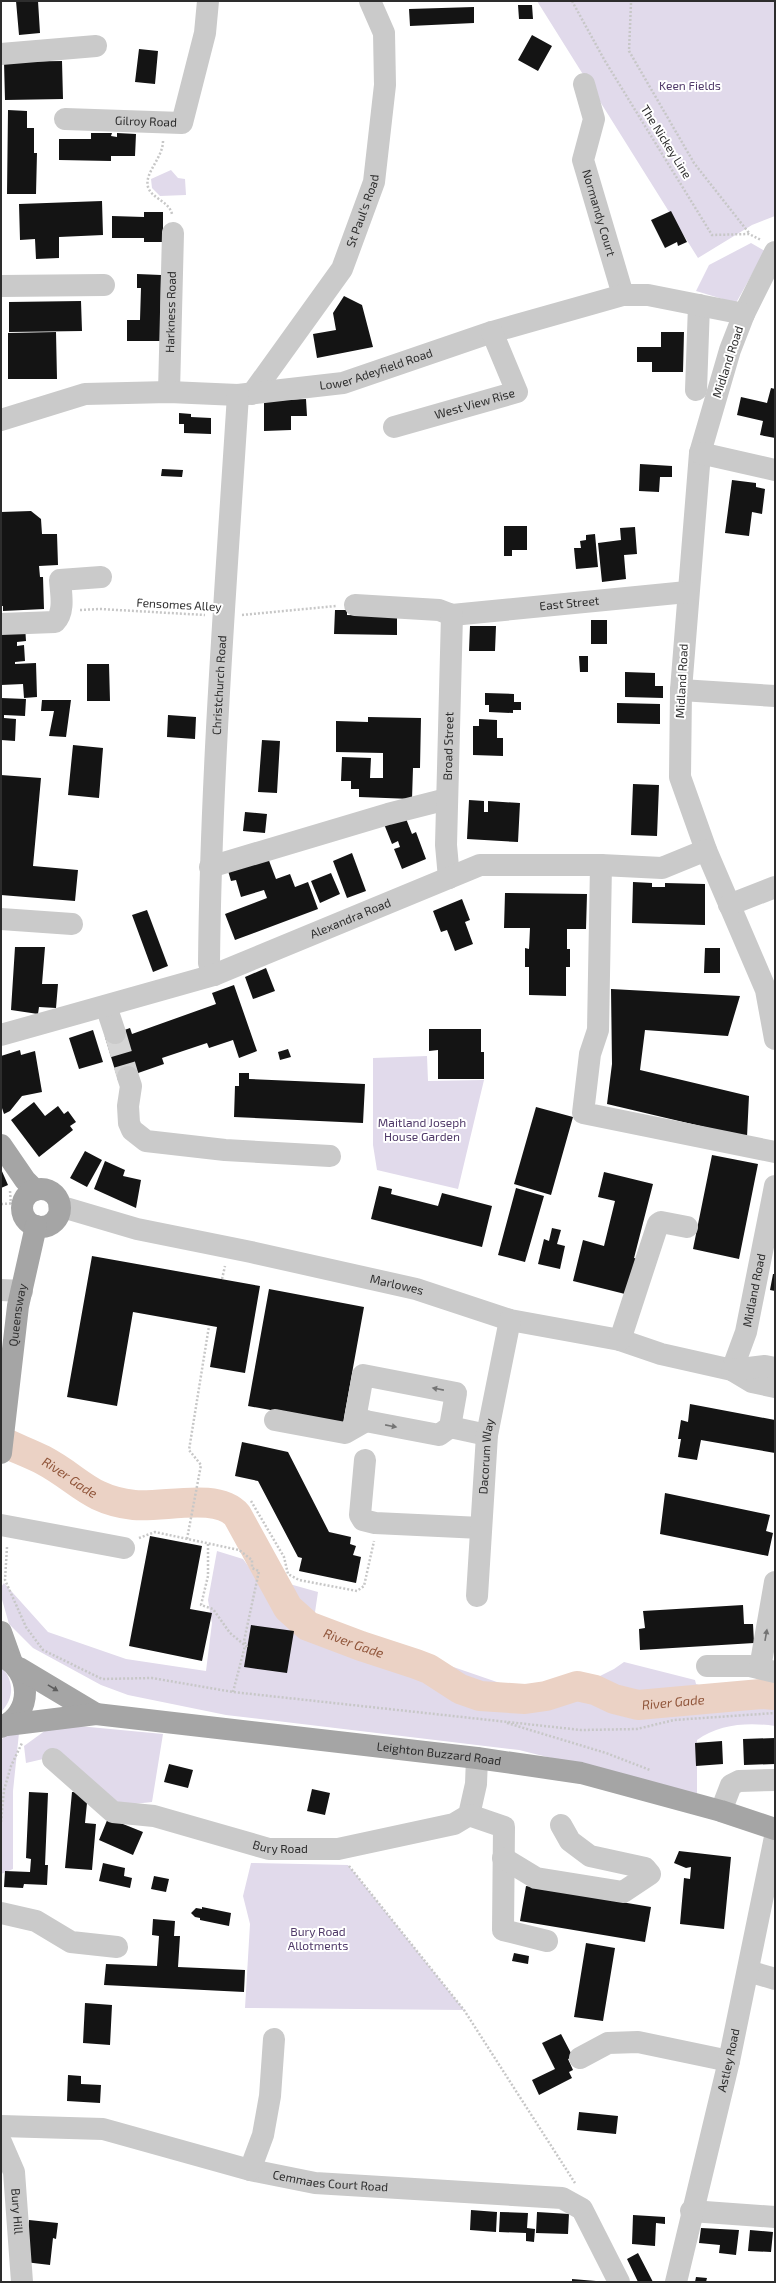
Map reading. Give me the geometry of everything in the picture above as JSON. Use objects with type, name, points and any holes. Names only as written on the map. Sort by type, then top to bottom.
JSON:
[{"type":"main road","points":[[1,1145],[25,1180],[29,1196],[24,1217],[36,1226],[51,1224],[57,1216],[60,1206],[55,1196],[46,1190],[29,1196]]},
{"type":"main road","name":"Queensway","points":[[1,1453],[18,1306],[11,1290],[36,1226]]},
{"type":"main road","points":[[1,1632],[11,1661],[25,1685],[25,1695],[18,1713],[4,1726]]},
{"type":"main road","name":"Leighton Buzzard Road","points":[[11,1661],[96,1714]]},
{"type":"main road","name":"Leighton Buzzard Road","points":[[4,1726],[32,1721],[96,1714],[477,1758],[581,1773],[721,1811],[775,1829]]},
{"type":"street","name":"Gilroy Road","points":[[65,119],[182,123],[205,33],[208,1]]},
{"type":"street","name":"St Paul's Road","points":[[245,395],[342,269],[374,182],[385,85],[384,33],[370,1]]},
{"type":"street","points":[[1,54],[96,46]]},
{"type":"street","name":"Normandy Court","points":[[584,84],[594,119],[583,160],[623,295]]},
{"type":"street","name":"Harkness Road","points":[[169,392],[173,233]]},
{"type":"street","name":"Midland Road","points":[[769,247],[730,350],[700,453],[687,592],[681,690],[680,777],[706,850],[766,990],[775,1039]]},
{"type":"street","points":[[1,286],[104,285]]},
{"type":"street","name":"Lower Adeyfield Road","points":[[1,420],[85,394],[169,392],[245,395],[343,383],[492,332],[623,295],[648,295],[744,314]]},
{"type":"street","points":[[696,390],[699,305]]},
{"type":"street","name":"West View Rise","points":[[394,427],[516,392],[492,332]]},
{"type":"street","name":"Christchurch Road","points":[[214,975],[209,963],[210,867],[217,722],[224,624],[245,395]]},
{"type":"street","points":[[700,453],[775,470]]},
{"type":"street","points":[[1,624],[55,622],[60,617],[61,611],[60,580],[102,577]]},
{"type":"street","name":"East Street","points":[[452,615],[687,592]]},
{"type":"street","points":[[355,605],[439,610],[452,615]]},
{"type":"street","name":"Broad Street","points":[[449,878],[446,845],[452,615]]},
{"type":"street","points":[[224,624],[233,633],[231,718]]},
{"type":"street","points":[[681,690],[775,696]]},
{"type":"street","points":[[210,867],[388,814],[447,799]]},
{"type":"street","name":"Alexandra Road","points":[[1,1035],[214,975],[480,864],[601,865],[662,868],[706,850]]},
{"type":"street","points":[[601,865],[598,1030],[590,1054],[583,1113],[775,1152]]},
{"type":"street","points":[[729,905],[775,887]]},
{"type":"street","points":[[1,918],[72,924]]},
{"type":"street","points":[[106,1006],[115,1034]]},
{"type":"street","points":[[128,1077],[131,1086],[128,1106],[129,1123],[132,1130],[146,1141],[225,1150],[330,1156]]},
{"type":"street","name":"Midland Road","points":[[732,1370],[746,1332],[775,1186]]},
{"type":"street","name":"Marlowes","points":[[60,1206],[137,1229],[251,1252],[416,1290],[510,1320],[620,1340],[661,1354],[732,1370],[752,1382],[775,1387]]},
{"type":"street","points":[[620,1340],[658,1224],[661,1222],[687,1227]]},
{"type":"street","name":"Dacorum Way","points":[[477,1596],[487,1436],[510,1320]]},
{"type":"street","name":"Marlowes","points":[[732,1370],[765,1366],[775,1368]]},
{"type":"street","points":[[363,1375],[456,1393],[450,1427],[439,1435],[355,1419],[363,1375]]},
{"type":"street","points":[[275,1420],[345,1433],[366,1421]]},
{"type":"street","points":[[450,1427],[487,1436]]},
{"type":"street","points":[[365,1460],[360,1516],[363,1520],[375,1523],[481,1528]]},
{"type":"street","points":[[1,1525],[124,1548]]},
{"type":"street","points":[[707,1666],[767,1670],[770,1590]]},
{"type":"street","points":[[477,1758],[476,1784],[469,1815],[504,1827],[503,1930],[547,1941]]},
{"type":"street","name":"Bury Road","points":[[54,1759],[113,1812],[154,1816],[269,1849],[338,1849],[454,1824],[469,1815]]},
{"type":"street","points":[[721,1811],[731,1784],[739,1781],[775,1780]]},
{"type":"street","points":[[503,1858],[536,1878],[623,1892],[650,1874],[645,1868],[590,1856],[570,1841],[561,1825]]},
{"type":"street","name":"Astley Road","points":[[676,2282],[691,2211],[748,1971],[775,1837]]},
{"type":"street","points":[[1,1913],[36,1921],[71,1942],[117,1947]]},
{"type":"street","points":[[748,1971],[775,1979]]},
{"type":"street","points":[[250,2170],[263,2136],[270,2096],[274,2039]]},
{"type":"street","points":[[580,2058],[608,2043],[638,2042],[728,2060]]},
{"type":"street","name":"Cemmaes Court Road","points":[[1,2126],[103,2129],[250,2170],[315,2182],[562,2198],[582,2209]]},
{"type":"street","name":"Bury Hill","points":[[1,2142],[14,2172],[22,2282]]},
{"type":"street","points":[[582,2209],[619,2282]]},
{"type":"street","points":[[691,2211],[775,2217]]},
{"type":"path","name":"The Nickey Line","points":[[572,1],[605,61],[712,235],[749,234],[769,247]]},
{"type":"path","points":[[631,3],[629,51],[694,163],[749,234]]},
{"type":"path","points":[[162,122],[162,144],[158,160],[149,173],[148,186],[152,194],[165,203],[172,212],[173,233]]},
{"type":"path","name":"Fensomes Alley","points":[[61,611],[100,610],[224,624],[355,605]]},
{"type":"path","points":[[1,1204],[29,1196]]},
{"type":"path","points":[[187,1539],[201,1465],[189,1450],[209,1326]]},
{"type":"path","points":[[251,1501],[284,1557],[288,1574],[299,1580],[357,1591],[364,1586],[374,1541],[375,1523]]},
{"type":"path","points":[[124,1548],[143,1535],[155,1532],[238,1550],[252,1560],[252,1568],[259,1571],[244,1641],[247,1647],[245,1646],[233,1692]]},
{"type":"path","points":[[208,1544],[208,1576],[201,1604],[213,1609],[230,1633],[245,1646]]},
{"type":"path","points":[[1,1546],[8,1547],[4,1580],[26,1627],[43,1650],[102,1679],[152,1678],[233,1692],[581,1730],[637,1729],[674,1720],[775,1713]]},
{"type":"path","points":[[1,1822],[4,1790],[11,1766],[32,1721]]},
{"type":"path","points":[[500,1721],[606,1753],[655,1772]]},
{"type":"path","points":[[338,1849],[348,1865],[464,2010],[581,2191],[582,2209]]},
{"type":"green space","name":"Keen Fields","points":[[537,1],[775,1],[775,216],[752,225],[698,258]]},
{"type":"green space","points":[[171,170],[178,178],[185,179],[186,195],[160,196],[152,188],[151,179]]},
{"type":"green space","points":[[751,243],[765,251],[736,303],[696,291],[709,265]]},
{"type":"green space","name":"Maitland Joseph House Garden","points":[[427,1056],[428,1081],[484,1080],[458,1189],[377,1170],[373,1145],[373,1058]]},
{"type":"green space","points":[[217,1551],[243,1559],[254,1574],[318,1592],[314,1619],[514,1688],[572,1690],[614,1669],[624,1662],[695,1680],[696,1684],[710,1688],[761,1688],[769,1680],[775,1681],[775,1726],[744,1724],[724,1727],[715,1730],[697,1740],[697,1794],[519,1750],[226,1715],[128,1695],[101,1685],[33,1648],[9,1624],[1,1596],[1,1587],[4,1583],[48,1632],[126,1659],[206,1671],[212,1623],[208,1600]]},
{"type":"green space","points":[[1,1666],[8,1677],[11,1695],[9,1701],[1,1712]]},
{"type":"green space","points":[[68,1725],[163,1734],[152,1802],[114,1806],[56,1756],[26,1763],[24,1746],[46,1730]]},
{"type":"green space","points":[[19,1733],[13,1791],[13,1869],[1,1874],[1,1740],[7,1734]]},
{"type":"green space","name":"Bury Road Allotments","points":[[251,1863],[348,1865],[464,2010],[245,2008],[250,1924],[243,1896]]},
{"type":"building","points":[[16,1],[38,1],[40,33],[19,35]]},
{"type":"building","points":[[518,5],[532,5],[533,19],[519,19]]},
{"type":"building","points":[[474,7],[474,23],[410,26],[409,9]]},
{"type":"building","points":[[532,35],[552,46],[538,71],[518,60]]},
{"type":"building","points":[[139,49],[158,51],[155,84],[135,82]]},
{"type":"building","points":[[62,61],[63,99],[5,100],[4,62]]},
{"type":"building","points":[[8,110],[27,111],[27,128],[34,128],[34,153],[37,153],[36,194],[7,194]]},
{"type":"building","points":[[91,133],[112,133],[111,136],[117,137],[117,133],[136,134],[135,156],[111,156],[111,161],[59,160],[59,139],[91,139]]},
{"type":"building","points":[[102,201],[103,235],[59,237],[59,258],[36,259],[35,239],[20,240],[19,204]]},
{"type":"building","points":[[671,211],[687,242],[678,246],[677,242],[665,248],[651,220]]},
{"type":"building","points":[[144,212],[163,212],[163,242],[144,242],[144,238],[112,238],[112,216],[144,217]]},
{"type":"building","points":[[137,274],[161,275],[160,341],[127,341],[127,320],[140,320],[141,288],[137,288]]},
{"type":"building","points":[[344,296],[362,305],[373,347],[317,358],[313,334],[336,330],[333,313]]},
{"type":"building","points":[[81,301],[82,331],[9,332],[9,302]]},
{"type":"building","points":[[56,332],[57,379],[8,379],[8,333]]},
{"type":"building","points":[[661,332],[684,332],[683,372],[652,372],[652,362],[637,362],[637,347],[661,347]]},
{"type":"building","points":[[771,388],[775,389],[775,438],[760,435],[763,421],[737,415],[741,397],[767,403]]},
{"type":"building","points":[[306,399],[307,416],[291,416],[291,430],[264,431],[264,401]]},
{"type":"building","points":[[179,413],[191,414],[191,417],[211,418],[211,434],[184,433],[184,424],[179,424]]},
{"type":"building","points":[[640,464],[672,466],[672,477],[660,477],[659,492],[639,491]]},
{"type":"building","points":[[162,469],[183,470],[182,477],[161,476]]},
{"type":"building","points":[[732,480],[756,483],[756,487],[765,489],[762,514],[752,512],[749,536],[725,533]]},
{"type":"building","points":[[31,511],[41,519],[42,534],[57,534],[58,565],[39,566],[40,577],[43,577],[44,609],[3,611],[3,606],[1,606],[1,512]]},
{"type":"building","points":[[504,526],[527,526],[527,550],[512,550],[512,556],[504,556]]},
{"type":"building","points":[[635,527],[637,554],[624,555],[626,579],[602,582],[598,543],[621,540],[620,528]]},
{"type":"building","points":[[595,534],[598,567],[576,569],[574,548],[581,548],[580,541],[586,540],[586,535]]},
{"type":"building","points":[[335,610],[347,610],[347,615],[397,617],[397,635],[334,634]]},
{"type":"building","points":[[591,620],[607,620],[607,644],[591,644]]},
{"type":"building","points":[[1,626],[25,626],[26,641],[17,642],[17,646],[24,645],[25,661],[15,662],[15,664],[36,663],[37,697],[24,698],[23,684],[1,685]]},
{"type":"building","points":[[470,626],[496,626],[495,651],[469,651]]},
{"type":"building","points":[[579,656],[588,656],[588,672],[580,672]]},
{"type":"building","points":[[87,664],[109,664],[110,701],[87,701]]},
{"type":"building","points":[[625,672],[655,673],[655,686],[663,686],[663,698],[625,697]]},
{"type":"building","points":[[485,693],[514,694],[514,702],[521,702],[521,710],[513,710],[513,713],[489,712],[489,705],[485,705]]},
{"type":"building","points":[[1,698],[26,699],[25,716],[4,715],[4,718],[16,719],[15,741],[1,740]]},
{"type":"building","points":[[42,700],[71,700],[66,737],[49,736],[54,711],[41,711]]},
{"type":"building","points":[[617,703],[660,704],[660,724],[617,723]]},
{"type":"building","points":[[168,715],[196,717],[195,739],[167,737]]},
{"type":"building","points":[[368,717],[421,718],[420,768],[413,768],[412,799],[359,797],[359,789],[351,789],[351,781],[341,781],[342,757],[371,758],[370,778],[383,778],[383,753],[336,752],[336,721],[368,722]]},
{"type":"building","points":[[479,719],[497,720],[497,738],[503,738],[503,756],[473,755],[473,726],[479,726]]},
{"type":"building","points":[[262,740],[280,741],[277,793],[258,792]]},
{"type":"building","points":[[73,745],[103,748],[99,798],[68,795]]},
{"type":"building","points":[[1,775],[41,778],[33,866],[78,870],[75,901],[1,895]]},
{"type":"building","points":[[633,784],[659,785],[657,836],[631,835]]},
{"type":"building","points":[[469,800],[484,801],[484,812],[488,812],[488,801],[520,803],[518,842],[467,839]]},
{"type":"building","points":[[245,812],[267,814],[265,833],[243,831]]},
{"type":"building","points":[[405,816],[412,834],[416,832],[426,859],[402,869],[394,849],[400,847],[398,841],[392,844],[384,824]]},
{"type":"building","points":[[352,853],[366,891],[347,898],[333,861]]},
{"type":"building","points":[[268,858],[276,879],[290,874],[295,887],[308,882],[318,909],[235,940],[225,914],[267,898],[264,890],[241,897],[236,880],[231,881],[226,864]]},
{"type":"building","points":[[331,873],[340,894],[320,903],[311,881]]},
{"type":"building","points":[[633,882],[652,883],[652,887],[665,887],[665,883],[705,884],[705,925],[632,923]]},
{"type":"building","points":[[505,893],[587,894],[586,929],[567,929],[567,949],[570,949],[570,967],[566,967],[566,996],[529,995],[529,967],[525,967],[525,948],[529,949],[530,928],[504,928]]},
{"type":"building","points":[[462,899],[470,920],[465,922],[473,944],[455,951],[447,930],[441,932],[433,911]]},
{"type":"building","points":[[147,910],[168,966],[153,972],[132,915]]},
{"type":"building","points":[[15,947],[45,947],[42,984],[58,984],[56,1008],[39,1007],[38,1014],[11,1010]]},
{"type":"building","points":[[705,948],[720,948],[720,973],[704,973]]},
{"type":"building","points":[[266,968],[275,991],[253,999],[245,977]]},
{"type":"building","points":[[234,985],[257,1051],[239,1058],[233,1040],[209,1048],[207,1043],[162,1058],[164,1064],[118,1080],[105,1037],[130,1028],[132,1034],[216,1004],[212,993]]},
{"type":"building","points":[[611,989],[740,996],[728,1036],[645,1030],[640,1070],[749,1096],[747,1137],[607,1104],[612,1064]]},
{"type":"building","points":[[429,1029],[481,1029],[481,1052],[484,1052],[484,1079],[438,1079],[438,1050],[429,1051]]},
{"type":"building","points":[[93,1030],[103,1062],[79,1069],[69,1038]]},
{"type":"building","points":[[288,1049],[291,1057],[280,1060],[278,1052]]},
{"type":"building","points":[[20,1050],[21,1055],[35,1051],[42,1092],[22,1096],[10,1111],[4,1114],[1,1105],[1,1056]]},
{"type":"building","points":[[239,1073],[249,1073],[249,1079],[365,1084],[363,1123],[234,1117],[235,1086],[239,1086]]},
{"type":"building","points":[[34,1102],[45,1116],[58,1106],[64,1114],[68,1111],[76,1122],[70,1126],[73,1130],[39,1157],[11,1120]]},
{"type":"building","points":[[536,1107],[573,1117],[551,1195],[514,1184]]},
{"type":"building","points":[[85,1151],[102,1160],[87,1187],[70,1178]]},
{"type":"building","points":[[712,1155],[758,1164],[739,1259],[693,1249]]},
{"type":"building","points":[[105,1161],[125,1170],[123,1176],[141,1180],[136,1208],[94,1189]]},
{"type":"building","points":[[1,1169],[8,1185],[1,1188]]},
{"type":"building","points":[[604,1172],[653,1184],[634,1258],[638,1259],[629,1295],[573,1281],[583,1240],[604,1246],[615,1201],[598,1197]]},
{"type":"building","points":[[379,1186],[392,1189],[391,1194],[438,1206],[442,1193],[492,1206],[482,1247],[371,1219]]},
{"type":"building","points":[[516,1188],[544,1196],[525,1262],[498,1255]]},
{"type":"building","points":[[552,1228],[561,1230],[557,1244],[565,1246],[560,1269],[538,1264],[544,1239],[549,1241]]},
{"type":"building","points":[[92,1256],[260,1286],[245,1373],[210,1367],[217,1327],[133,1312],[117,1406],[67,1397]]},
{"type":"building","points":[[773,1274],[775,1274],[775,1291],[770,1290]]},
{"type":"building","points":[[269,1289],[364,1307],[343,1423],[248,1406]]},
{"type":"building","points":[[690,1404],[775,1420],[775,1453],[701,1440],[697,1460],[678,1457],[681,1439],[678,1439],[681,1420],[688,1422]]},
{"type":"building","points":[[242,1442],[288,1452],[329,1532],[351,1537],[350,1544],[356,1546],[353,1555],[361,1557],[356,1583],[299,1571],[302,1558],[298,1557],[258,1481],[235,1476]]},
{"type":"building","points":[[665,1493],[770,1515],[766,1531],[773,1533],[768,1556],[660,1534]]},
{"type":"building","points":[[150,1536],[202,1546],[190,1609],[212,1613],[202,1661],[129,1646]]},
{"type":"building","points":[[743,1605],[744,1624],[753,1624],[754,1643],[640,1650],[639,1629],[645,1628],[643,1611]]},
{"type":"building","points":[[251,1625],[294,1631],[287,1673],[244,1667]]},
{"type":"building","points":[[775,1738],[775,1764],[744,1765],[743,1739]]},
{"type":"building","points":[[722,1741],[723,1764],[696,1766],[695,1743]]},
{"type":"building","points":[[169,1764],[193,1770],[188,1788],[164,1782]]},
{"type":"building","points":[[312,1789],[330,1793],[325,1815],[307,1811]]},
{"type":"building","points":[[29,1792],[48,1793],[45,1865],[48,1865],[47,1885],[24,1884],[23,1888],[4,1887],[5,1871],[30,1872],[31,1859],[26,1858]]},
{"type":"building","points":[[72,1792],[88,1793],[85,1823],[96,1824],[92,1870],[65,1868]]},
{"type":"building","points":[[108,1818],[143,1832],[133,1855],[99,1840]]},
{"type":"building","points":[[679,1851],[731,1857],[724,1929],[680,1924],[684,1878],[690,1879],[691,1867],[686,1868],[674,1863]]},
{"type":"building","points":[[103,1863],[125,1868],[124,1876],[132,1878],[130,1888],[99,1881]]},
{"type":"building","points":[[154,1876],[169,1879],[166,1892],[151,1889]]},
{"type":"building","points":[[526,1886],[651,1907],[645,1942],[520,1921]]},
{"type":"building","points":[[202,1907],[231,1913],[229,1926],[200,1920],[200,1918],[195,1917],[191,1913],[196,1908],[202,1909]]},
{"type":"building","points":[[153,1919],[175,1921],[174,1936],[180,1936],[178,1967],[245,1970],[244,1992],[104,1985],[106,1964],[157,1966],[159,1936],[152,1935]]},
{"type":"building","points":[[586,1943],[615,1948],[603,2021],[574,2017]]},
{"type":"building","points":[[514,1953],[529,1956],[528,1964],[512,1961]]},
{"type":"building","points":[[85,2003],[112,2005],[110,2045],[83,2043]]},
{"type":"building","points":[[561,2034],[573,2057],[568,2059],[573,2070],[569,2072],[572,2078],[539,2095],[532,2080],[555,2069],[542,2043]]},
{"type":"building","points":[[68,2075],[81,2076],[81,2084],[101,2085],[100,2103],[67,2101]]},
{"type":"building","points":[[579,2112],[618,2116],[616,2134],[577,2130]]},
{"type":"building","points":[[471,2210],[497,2212],[496,2232],[470,2230]]},
{"type":"building","points":[[500,2212],[528,2213],[527,2228],[535,2229],[534,2242],[526,2241],[526,2233],[499,2232]]},
{"type":"building","points":[[537,2212],[569,2214],[568,2234],[536,2233]]},
{"type":"building","points":[[633,2215],[665,2217],[665,2224],[656,2223],[655,2246],[632,2244]]},
{"type":"building","points":[[29,2220],[58,2223],[56,2239],[53,2238],[50,2265],[25,2262]]},
{"type":"building","points":[[701,2228],[739,2230],[736,2255],[719,2253],[720,2245],[699,2243]]},
{"type":"building","points":[[750,2230],[773,2232],[771,2252],[748,2251]]},
{"type":"building","points":[[638,2253],[653,2282],[638,2282],[627,2259]]},
{"type":"building","points":[[696,2277],[707,2278],[706,2282],[695,2282]]},
{"type":"building","points":[[572,2279],[596,2281],[596,2282],[572,2282]]},
{"type":"waterway","name":"River Gade","points":[[1,1441],[43,1460],[85,1488],[106,1499],[134,1505],[189,1502],[217,1504],[228,1508],[237,1515],[288,1608],[308,1626],[429,1669],[460,1689],[480,1696],[525,1699],[546,1696],[577,1686],[595,1690],[614,1699],[638,1705],[761,1694],[775,1695]]},
{"type":"tunnel","points":[[115,1033],[128,1077]]}]
